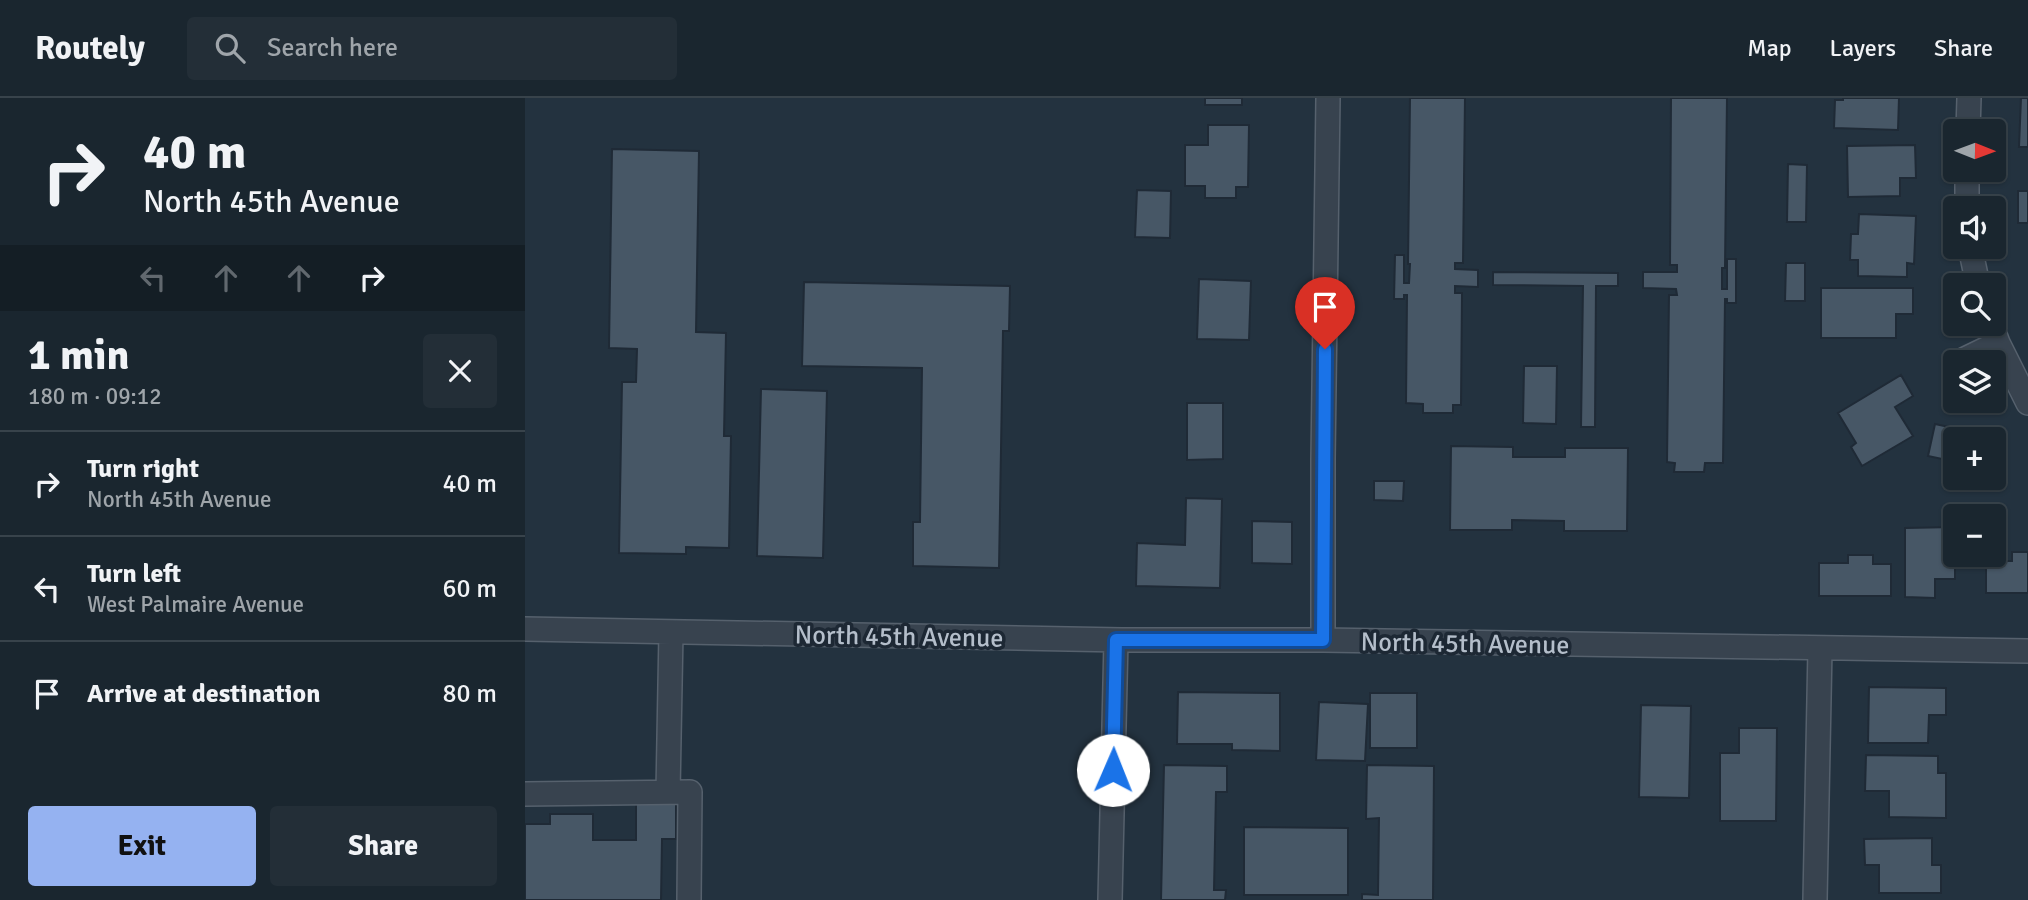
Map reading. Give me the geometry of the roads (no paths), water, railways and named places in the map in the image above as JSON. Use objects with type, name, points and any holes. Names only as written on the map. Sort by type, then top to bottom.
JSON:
[{"type":"street","points":[[1323,640],[1328,98]]},
{"type":"street","points":[[1968,119],[1969,98]]},
{"type":"street","points":[[1975,350],[1991,336]]},
{"type":"street","points":[[1996,336],[2028,401]]},
{"type":"street","name":"North 45th Avenue","points":[[525,629],[1116,640],[1323,640],[2028,651]]},
{"type":"street","points":[[668,792],[671,632]]},
{"type":"street","points":[[1110,900],[1116,640]]},
{"type":"street","points":[[1815,900],[1820,648]]},
{"type":"street","points":[[525,794],[690,792],[689,900]]}]
